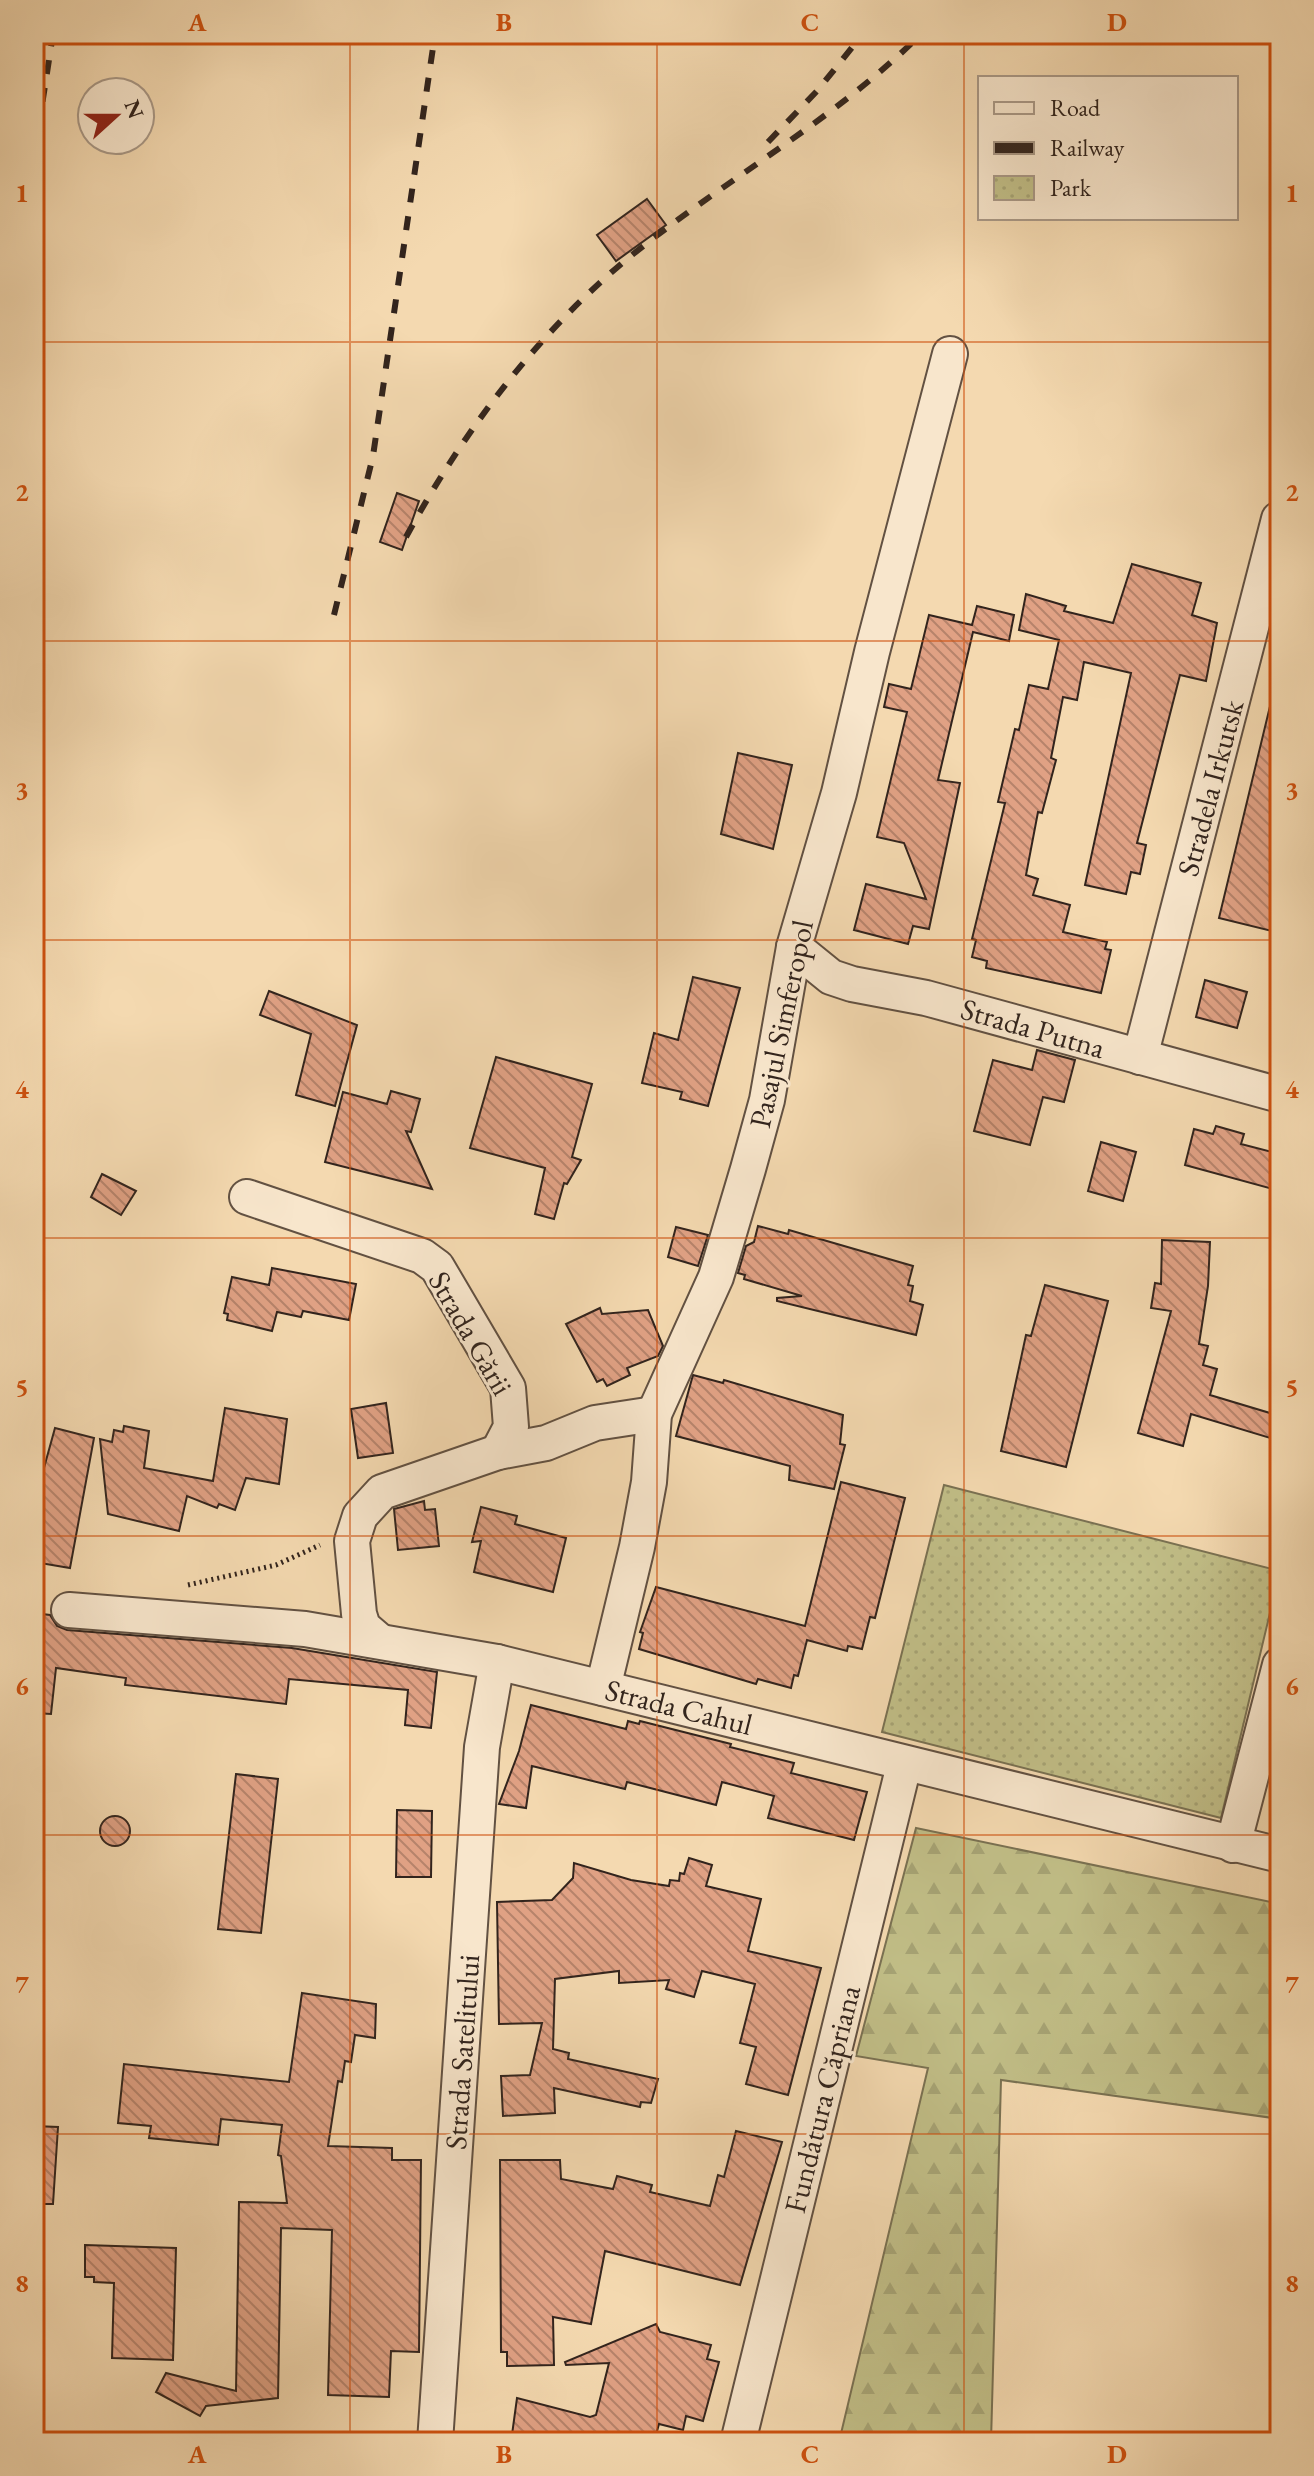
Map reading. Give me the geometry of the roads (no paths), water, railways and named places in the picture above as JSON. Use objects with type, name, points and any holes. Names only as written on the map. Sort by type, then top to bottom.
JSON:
[{"type":"street","name":"Pasajul Simferopol","points":[[603,1688],[637,1547],[649,1482],[654,1414],[716,1277],[767,1100],[794,947],[839,793],[875,637],[950,354]]},
{"type":"street","name":"Stradela Irkutsk","points":[[1140,1057],[1279,519]]},
{"type":"street","name":"Strada Putna","points":[[794,947],[831,977],[852,984],[926,998],[1280,1095]]},
{"type":"street","name":"Strada Gării","points":[[247,1197],[422,1256],[437,1267],[508,1388],[511,1427],[498,1452]]},
{"type":"street","points":[[377,1639],[363,1627],[356,1596],[352,1551],[356,1526],[368,1504],[398,1484],[498,1452],[535,1446],[595,1423],[654,1414]]},
{"type":"street","name":"Strada Cahul","points":[[69,1610],[377,1639],[497,1662],[904,1765],[1280,1855]]},
{"type":"street","name":"Strada Satelitului","points":[[435,2442],[482,1747],[497,1662]]},
{"type":"street","points":[[1233,1845],[1280,1665]]},
{"type":"street","name":"Fundătura Căpriana","points":[[740,2434],[904,1765]]},
{"type":"railway","points":[[34,157],[53,34]]},
{"type":"railway","points":[[334,615],[373,456],[435,34]]},
{"type":"railway","points":[[768,142],[817,91],[863,34]]},
{"type":"railway","points":[[406,537],[452,460],[503,388],[593,289],[663,231],[852,95],[921,34]]}]
